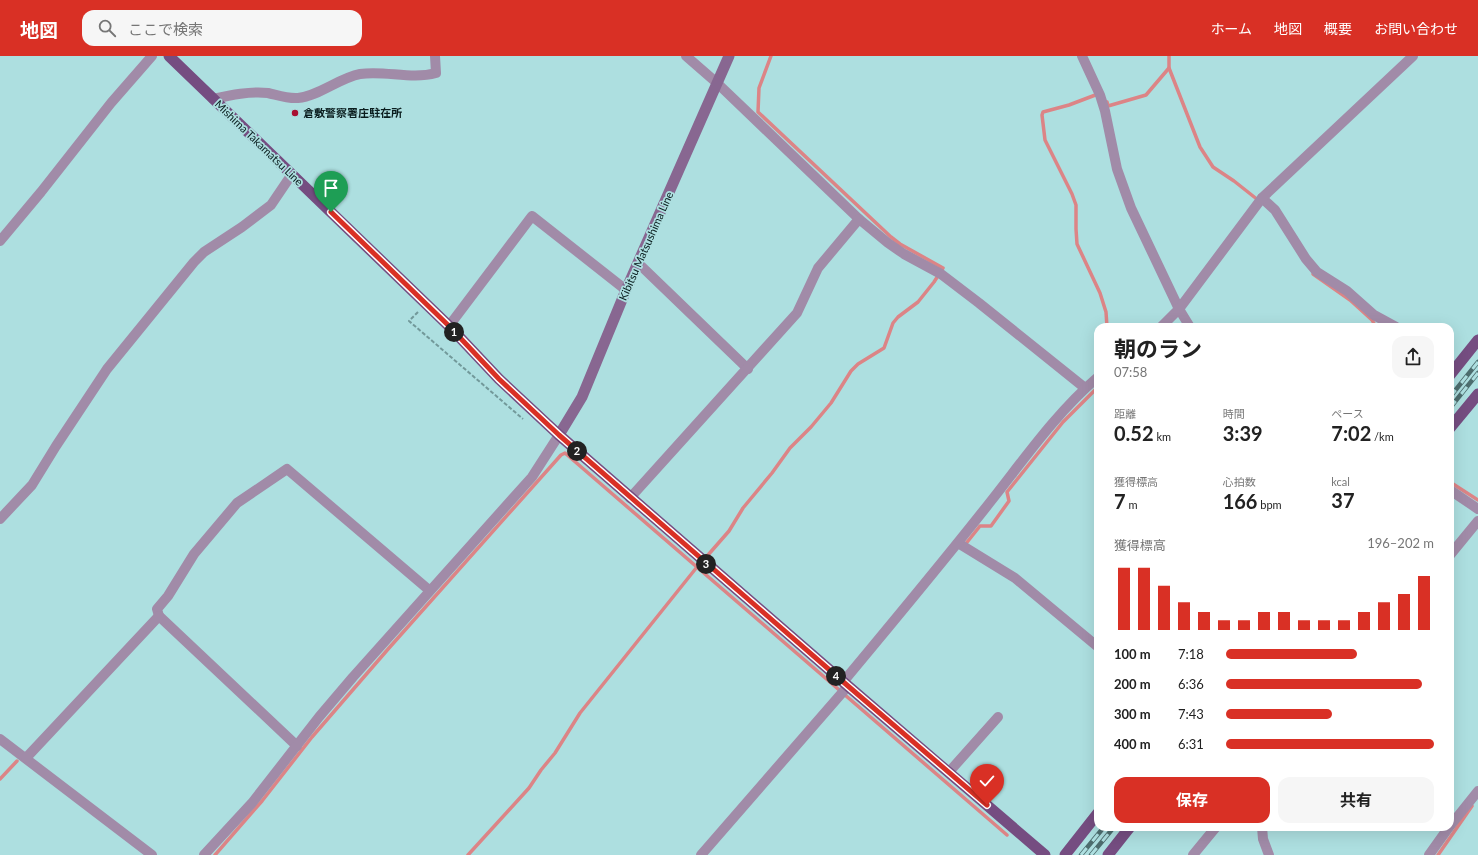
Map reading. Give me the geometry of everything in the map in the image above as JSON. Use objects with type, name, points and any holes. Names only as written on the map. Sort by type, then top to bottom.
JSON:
[{"type":"main road","name":"Mishima Takamatsu Line","points":[[169,56],[449,326],[499,379],[559,435],[844,688],[949,772],[1044,855]]},
{"type":"main road","name":"Kibitsu Matsushima Line","points":[[559,435],[582,398],[626,290],[729,56]]},
{"type":"main road","points":[[1454,370],[1478,340]]},
{"type":"main road","points":[[1454,423],[1478,394]]},
{"type":"main road","points":[[1065,855],[1094,818]]},
{"type":"main road","points":[[1108,855],[1127,831]]},
{"type":"street","points":[[0,242],[111,103],[152,56]]},
{"type":"street","points":[[213,99],[250,92],[297,98],[310,95],[342,80],[360,74],[425,76],[436,73],[435,56]]},
{"type":"street","points":[[686,56],[717,83],[859,219],[904,254],[939,273],[1085,388]]},
{"type":"street","points":[[1082,56],[1100,93],[1116,169],[1128,202],[1179,309],[1188,323]]},
{"type":"street","points":[[1165,323],[1179,309],[1254,206],[1413,56]]},
{"type":"street","points":[[0,519],[32,485],[56,446],[107,370],[194,262],[204,252],[242,226],[270,204],[292,174]]},
{"type":"street","points":[[1262,198],[1275,210],[1311,266],[1317,272],[1347,291],[1374,315],[1389,323]]},
{"type":"street","points":[[449,326],[532,216],[626,290]]},
{"type":"street","points":[[630,498],[797,313],[818,268],[859,219]]},
{"type":"street","points":[[638,264],[748,368]]},
{"type":"street","points":[[1374,315],[1378,323]]},
{"type":"street","points":[[701,855],[844,688],[905,608],[961,545],[1053,423],[1085,388],[1094,380]]},
{"type":"street","points":[[204,855],[252,803],[353,677],[532,477],[559,435]]},
{"type":"street","points":[[297,746],[159,616],[157,609],[168,596],[194,554],[208,536],[237,503],[287,469],[430,590]]},
{"type":"street","points":[[1454,493],[1478,509]]},
{"type":"street","points":[[1454,550],[1478,521]]},
{"type":"street","points":[[961,545],[1015,578],[1094,644]]},
{"type":"street","points":[[26,758],[159,616]]},
{"type":"street","points":[[949,772],[998,717]]},
{"type":"street","points":[[1,743],[26,758],[152,855]]},
{"type":"street","points":[[1454,822],[1478,791]]},
{"type":"street","points":[[1193,855],[1213,831]]},
{"type":"street","points":[[1262,831],[1262,839],[1269,855]]},
{"type":"street","points":[[1429,855],[1447,831]]},
{"type":"path","points":[[421,309],[409,321],[524,419]]},
{"type":"waterway","points":[[708,555],[729,531],[743,508],[772,473],[790,448],[811,427],[831,403],[851,371],[858,364],[884,348],[893,323],[898,317],[918,302],[943,268],[900,244],[891,237],[758,112],[759,88],[771,56]]},
{"type":"waterway","points":[[1169,56],[1169,68],[1200,147],[1213,167],[1258,200]]},
{"type":"waterway","points":[[1107,102],[1108,106],[1146,95],[1169,68]]},
{"type":"waterway","points":[[1098,94],[1069,105],[1043,112],[1042,115],[1045,140],[1076,205],[1077,244],[1100,293],[1106,312],[1107,323]]},
{"type":"waterway","points":[[1313,274],[1350,300],[1374,323]]},
{"type":"waterway","points":[[964,546],[980,526],[991,526],[1009,501],[1007,492],[1063,422],[1094,391]]},
{"type":"waterway","points":[[215,855],[262,801],[312,737],[389,648],[561,455],[565,453],[1007,835]]},
{"type":"waterway","points":[[1454,485],[1478,500]]},
{"type":"waterway","points":[[468,855],[529,788],[555,753],[580,713],[697,567]]},
{"type":"waterway","points":[[0,779],[17,761]]},
{"type":"waterway","points":[[1438,855],[1472,806]]},
{"type":"railway","points":[[1454,392],[1478,362]]},
{"type":"railway","points":[[1454,403],[1478,373]]},
{"type":"railway","points":[[1081,855],[1101,831]]},
{"type":"railway","points":[[1091,855],[1111,831]]},
{"type":"place","name":"倉敷警察署庄駐在所","points":[[295,113]]},
{"type":"route","points":[[331,212],[449,326],[499,379],[559,435],[630,498],[987,805]]}]
